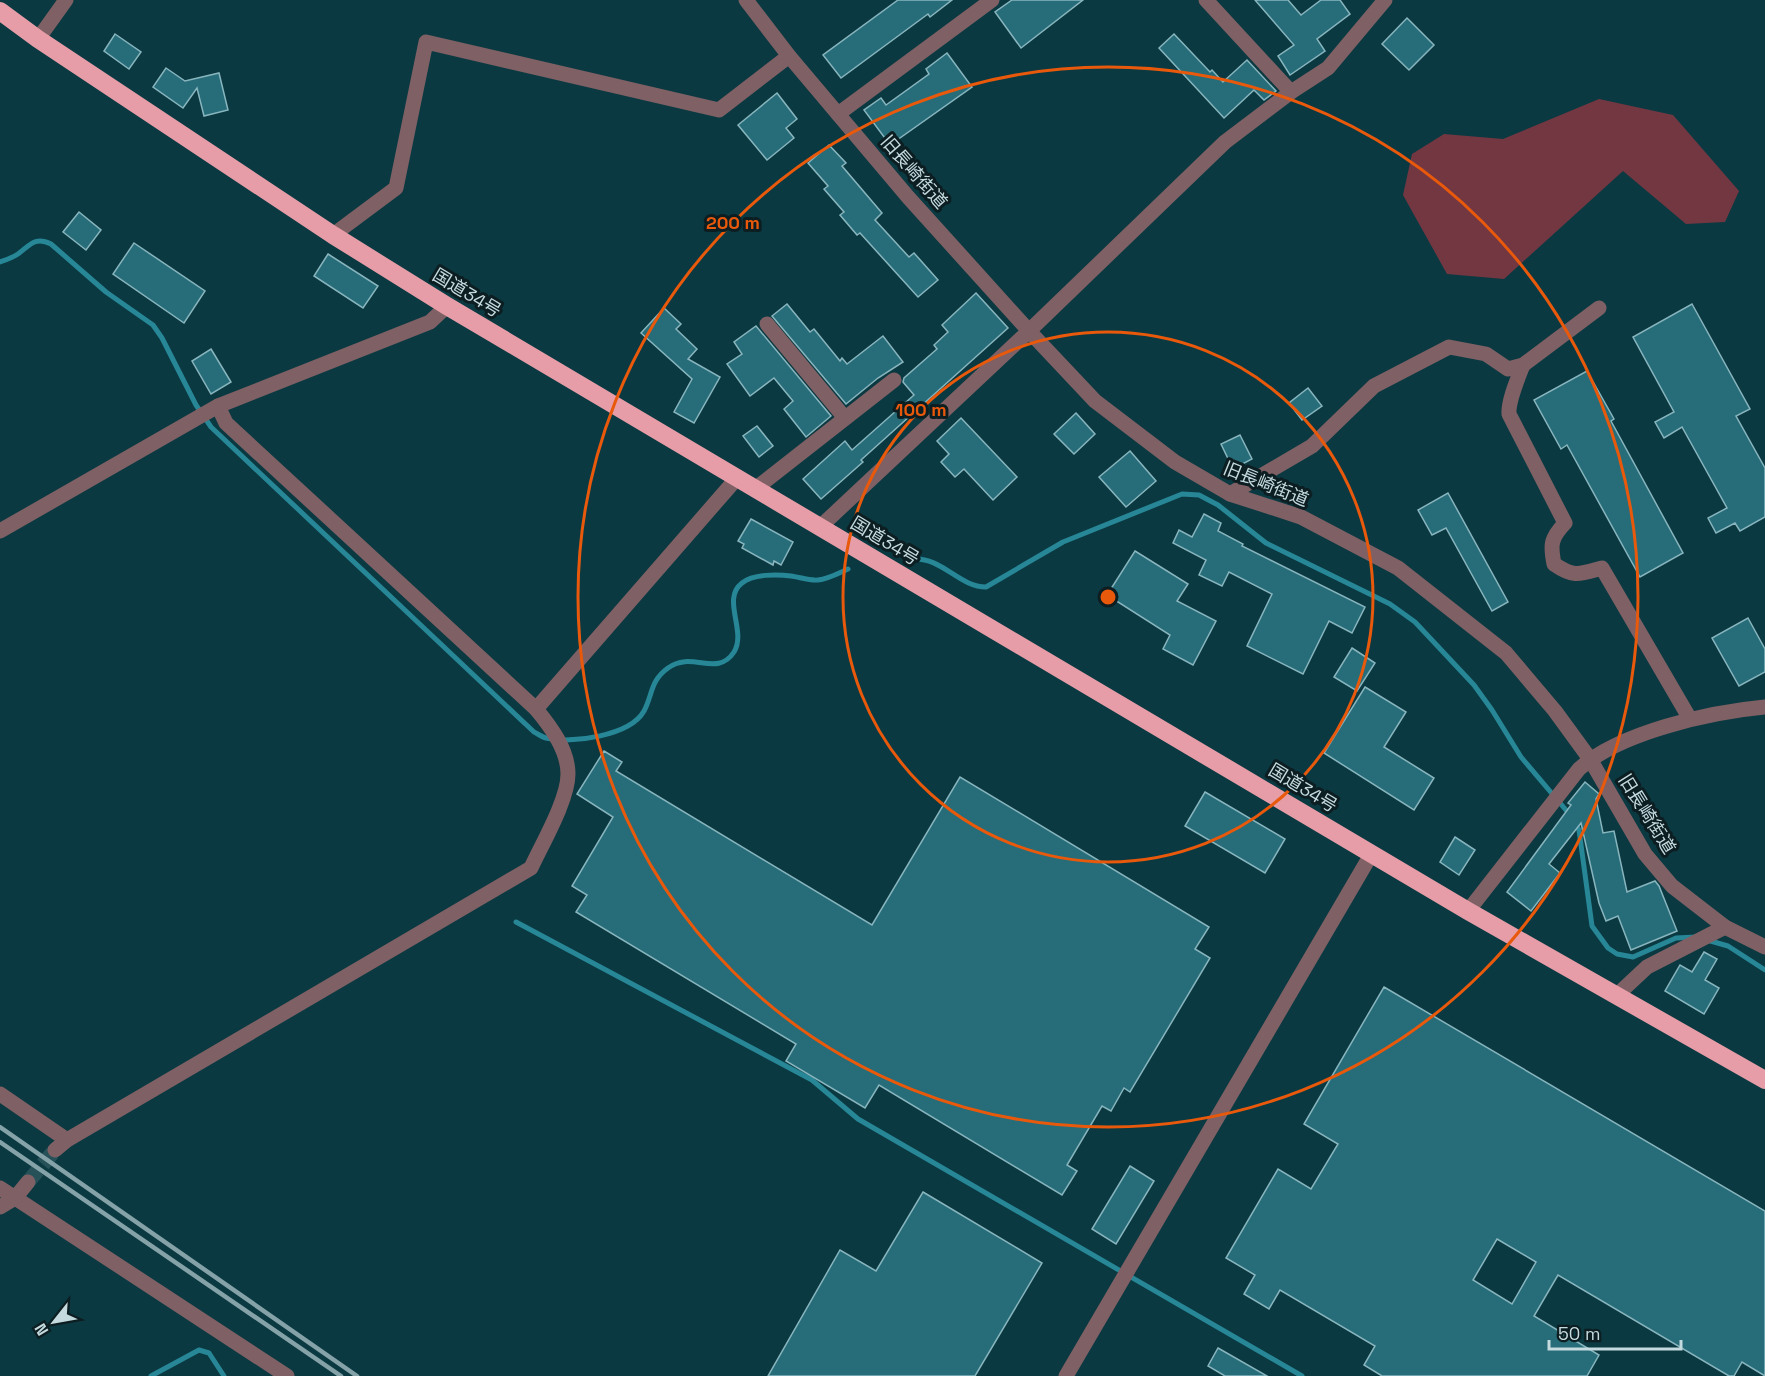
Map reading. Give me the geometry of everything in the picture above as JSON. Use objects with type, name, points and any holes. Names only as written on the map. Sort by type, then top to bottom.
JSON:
[{"type":"highway","name":"国道34号","points":[[0,11],[38,39],[333,235],[447,306],[1468,911],[1765,1080]]},
{"type":"street","points":[[38,39],[66,0]]},
{"type":"street","name":"旧長崎街道","points":[[746,0],[789,56],[908,197],[1095,400],[1175,462],[1230,494],[1301,517],[1398,568],[1506,654],[1556,711],[1590,759],[1645,854],[1671,886],[1725,927],[1765,947]]},
{"type":"street","points":[[838,114],[993,0]]},
{"type":"street","points":[[1206,0],[1291,92]]},
{"type":"street","points":[[820,527],[1029,331],[1225,142],[1291,92],[1328,68],[1385,0]]},
{"type":"street","points":[[333,235],[396,188],[426,42],[719,110],[789,56]]},
{"type":"street","points":[[0,531],[218,406],[430,322],[447,306]]},
{"type":"street","points":[[1230,494],[1312,446],[1374,386],[1449,347],[1486,354],[1508,369],[1522,365],[1599,308]]},
{"type":"street","points":[[767,324],[846,418]]},
{"type":"street","points":[[1522,365],[1509,406],[1509,414],[1565,523],[1556,533],[1550,546],[1554,564],[1567,573],[1583,573],[1602,568],[1690,719]]},
{"type":"street","points":[[755,489],[894,380]]},
{"type":"street","points":[[0,1094],[61,1145],[531,868],[565,795],[568,774],[563,751],[553,729],[537,709],[226,423],[218,406]]},
{"type":"street","points":[[537,709],[737,478]]},
{"type":"street","points":[[1468,911],[1579,769],[1590,759],[1640,735],[1690,719],[1739,709],[1765,707]]},
{"type":"street","points":[[1066,1376],[1372,853]]},
{"type":"street","points":[[1616,996],[1647,967],[1725,927]]},
{"type":"street","points":[[0,1207],[15,1198],[28,1182]]},
{"type":"street","points":[[0,1188],[287,1376]]},
{"type":"shaded area","points":[[1599,99],[1673,115],[1739,191],[1725,222],[1686,224],[1623,171],[1504,279],[1447,274],[1403,195],[1412,154],[1444,134],[1503,139]]},
{"type":"building","points":[[898,0],[952,0],[930,17],[928,14],[841,78],[823,55]]},
{"type":"building","points":[[1012,0],[1083,0],[1021,48],[995,12]]},
{"type":"building","points":[[1255,0],[1288,0],[1301,15],[1321,0],[1340,0],[1350,14],[1317,39],[1325,51],[1290,75],[1278,56],[1294,45]]},
{"type":"building","points":[[1407,18],[1434,45],[1409,70],[1382,44]]},
{"type":"building","points":[[115,34],[141,52],[129,69],[104,51]]},
{"type":"building","points":[[1174,34],[1210,72],[1212,70],[1223,82],[1247,60],[1276,91],[1264,100],[1254,90],[1224,118],[1159,48]]},
{"type":"building","points":[[947,53],[972,87],[890,145],[864,110],[881,98],[886,105],[929,74],[926,69]]},
{"type":"building","points":[[166,68],[185,81],[219,73],[228,110],[204,116],[197,88],[183,108],[153,87]]},
{"type":"building","points":[[777,93],[797,119],[786,128],[794,138],[767,160],[738,125]]},
{"type":"building","points":[[829,145],[846,163],[842,166],[882,213],[875,220],[909,257],[914,253],[938,280],[918,297],[860,233],[857,235],[840,215],[844,212],[824,189],[828,186],[808,163]]},
{"type":"building","points":[[79,212],[101,230],[86,250],[63,232]]},
{"type":"building","points":[[134,243],[205,291],[184,323],[113,274]]},
{"type":"building","points":[[328,254],[378,286],[363,308],[314,276]]},
{"type":"building","points":[[976,293],[1008,328],[821,499],[803,479],[845,441],[852,450],[914,395],[903,382],[904,378],[937,349],[934,345],[948,332],[942,325]]},
{"type":"building","points":[[787,304],[810,332],[814,329],[840,361],[842,358],[847,364],[883,336],[903,362],[878,378],[846,404],[772,316]]},
{"type":"building","points":[[1692,304],[1750,409],[1736,416],[1765,468],[1765,517],[1740,531],[1735,523],[1716,533],[1708,518],[1727,508],[1682,427],[1664,438],[1655,422],[1674,412],[1633,337]]},
{"type":"building","points":[[664,308],[681,324],[676,329],[697,349],[688,359],[720,377],[694,423],[674,412],[692,379],[641,333]]},
{"type":"building","points":[[756,326],[831,416],[806,437],[784,409],[793,401],[774,378],[750,396],[727,364],[742,354],[734,342]]},
{"type":"building","points":[[211,349],[231,382],[211,394],[192,361]]},
{"type":"building","points":[[1587,371],[1614,419],[1611,421],[1683,553],[1640,577],[1567,445],[1561,449],[1534,400]]},
{"type":"building","points":[[1308,388],[1322,406],[1302,420],[1289,403]]},
{"type":"building","points":[[1076,413],[1095,434],[1074,454],[1054,434]]},
{"type":"building","points":[[961,418],[1017,477],[993,500],[964,469],[955,477],[941,462],[949,454],[937,441]]},
{"type":"building","points":[[757,426],[773,446],[759,457],[743,436]]},
{"type":"building","points":[[1240,435],[1252,459],[1233,469],[1221,444]]},
{"type":"building","points":[[1130,451],[1156,481],[1126,507],[1099,477]]},
{"type":"building","points":[[1448,493],[1508,602],[1492,611],[1446,528],[1432,535],[1418,510]]},
{"type":"building","points":[[1204,514],[1221,523],[1218,531],[1243,544],[1242,546],[1365,607],[1352,633],[1329,621],[1303,674],[1247,646],[1272,594],[1229,572],[1222,586],[1199,575],[1206,560],[1173,543],[1179,530],[1192,537]]},
{"type":"building","points":[[751,519],[793,542],[781,565],[774,561],[773,565],[742,548],[744,544],[738,541]]},
{"type":"building","points":[[1135,551],[1188,584],[1177,601],[1216,621],[1193,665],[1163,649],[1170,635],[1107,595]]},
{"type":"building","points":[[1748,618],[1765,649],[1765,672],[1739,686],[1712,638]]},
{"type":"building","points":[[1352,648],[1375,663],[1357,691],[1334,677]]},
{"type":"building","points":[[1365,687],[1406,712],[1384,747],[1434,778],[1414,810],[1324,753]]},
{"type":"building","points":[[604,751],[622,762],[616,771],[872,925],[960,777],[1209,927],[1195,949],[1210,958],[1130,1092],[1124,1088],[1111,1111],[1102,1106],[1067,1165],[1077,1171],[1062,1195],[879,1085],[865,1108],[786,1061],[796,1044],[576,912],[587,895],[572,886],[613,817],[577,794]]},
{"type":"building","points":[[1585,782],[1599,794],[1596,799],[1603,833],[1614,831],[1627,892],[1655,881],[1677,931],[1631,950],[1618,916],[1606,921],[1599,903],[1581,823],[1549,864],[1560,873],[1531,911],[1507,892],[1571,805],[1568,803]]},
{"type":"building","points":[[1205,792],[1285,839],[1265,873],[1185,826]]},
{"type":"building","points":[[1455,837],[1475,850],[1459,875],[1440,862]]},
{"type":"building","points":[[1704,952],[1717,959],[1705,980],[1719,988],[1704,1014],[1665,991],[1680,965],[1692,972]]},
{"type":"building","points":[[1384,987],[1765,1211],[1765,1376],[1742,1362],[1734,1376],[1729,1376],[1558,1275],[1534,1316],[1599,1355],[1587,1376],[1382,1376],[1364,1365],[1375,1346],[1280,1290],[1269,1309],[1244,1294],[1255,1275],[1226,1258],[1278,1169],[1311,1189],[1338,1144],[1304,1124]],"holes":[[[1497,1239],[1536,1262],[1512,1304],[1473,1280]]]},
{"type":"building","points":[[1130,1166],[1154,1181],[1116,1244],[1092,1229]]},
{"type":"building","points":[[923,1192],[1042,1263],[975,1376],[768,1376],[840,1250],[876,1271]]},
{"type":"building","points":[[1218,1348],[1267,1376],[1225,1376],[1208,1366]]},
{"type":"waterway","points":[[0,262],[9,259],[37,241],[51,244],[106,292],[153,325],[196,405],[211,427],[534,732],[544,738],[584,739],[626,727],[637,720],[644,711],[655,683],[668,668],[677,663],[712,664],[727,659],[734,652],[737,644],[734,606],[736,590],[747,580],[772,575],[818,580],[848,569]]},
{"type":"waterway","points":[[913,559],[933,563],[967,582],[986,587],[1063,542],[1182,494],[1199,495],[1218,505],[1266,543],[1390,604],[1415,622],[1474,685],[1521,757],[1571,816],[1579,830],[1592,926],[1608,948],[1617,954],[1633,957],[1676,938],[1696,937]]},
{"type":"waterway","points":[[516,922],[812,1080],[858,1119],[1302,1376]]},
{"type":"waterway","points":[[1707,940],[1728,946],[1765,970]]},
{"type":"waterway","points":[[151,1376],[199,1350],[209,1353],[224,1376]]},
{"type":"tunnel","points":[[28,1182],[55,1150]]},
{"type":"railway","points":[[0,1127],[357,1376]]},
{"type":"railway","points":[[0,1142],[341,1376]]}]
